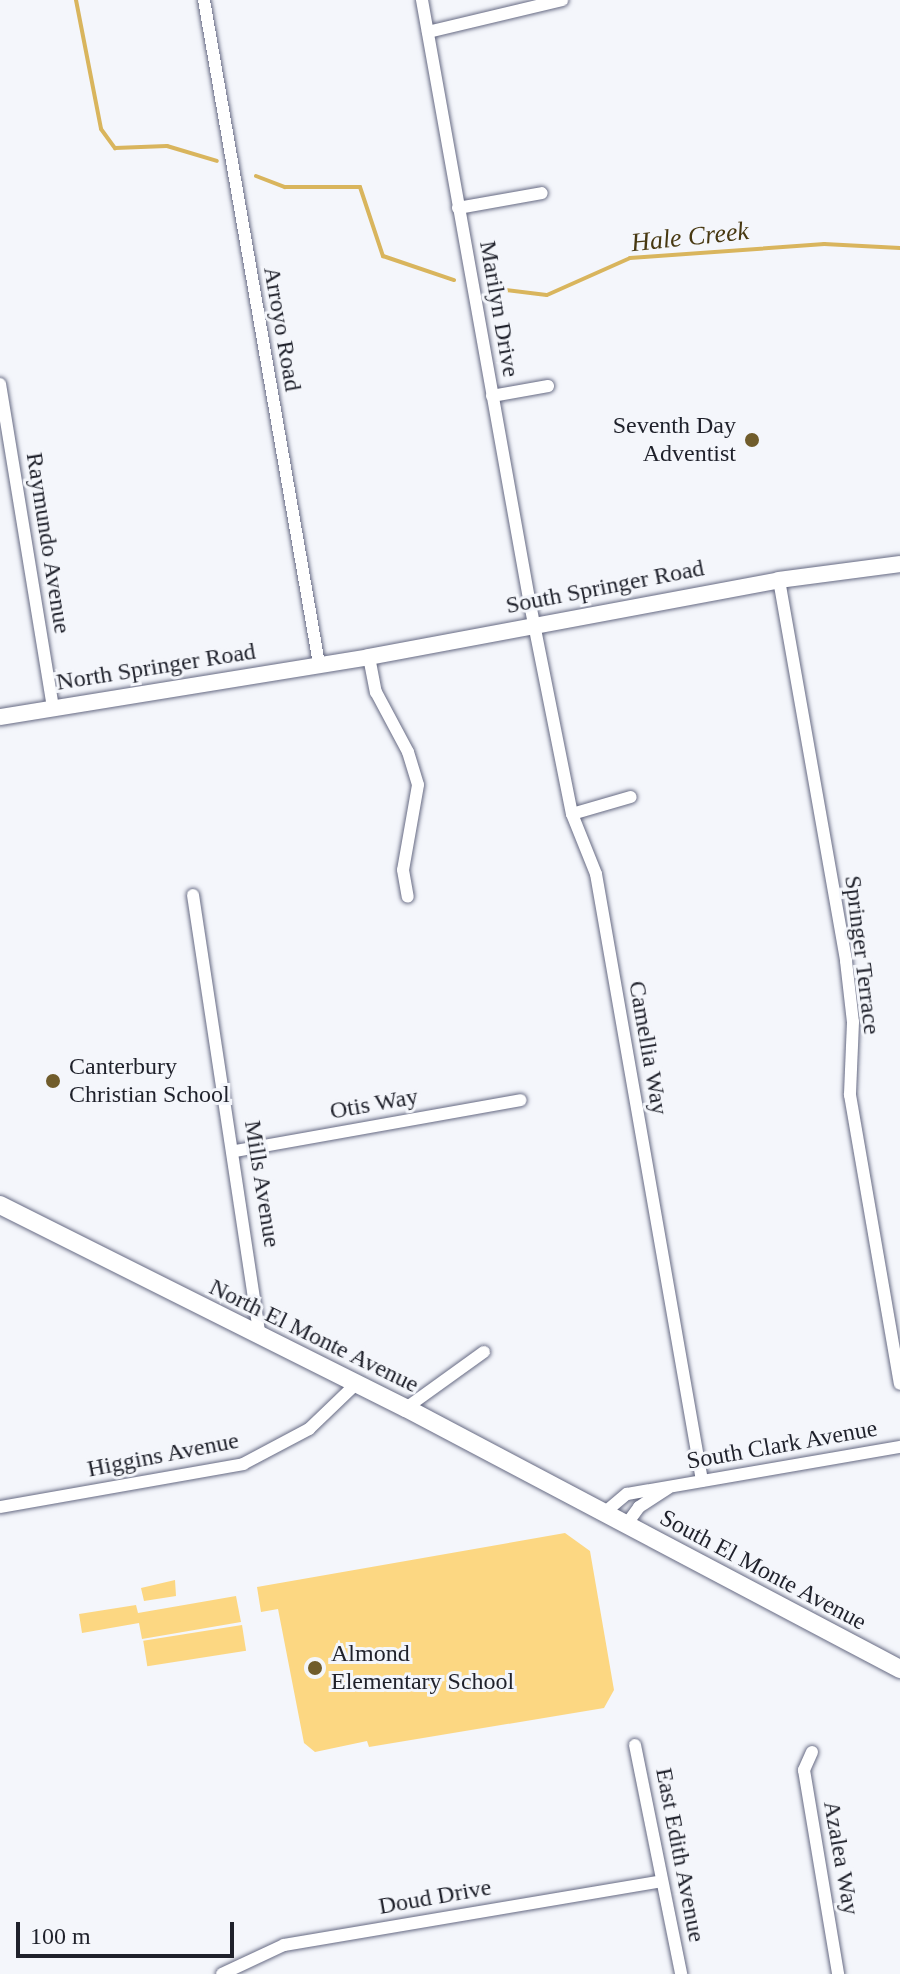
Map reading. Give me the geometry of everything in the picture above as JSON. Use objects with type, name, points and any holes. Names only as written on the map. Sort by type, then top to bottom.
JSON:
[{"type":"main road","name":"North El Monte Avenue","points":[[2,1211],[406,1408],[604,1513]]},
{"type":"main road","name":"South El Monte Avenue","points":[[604,1513],[900,1669]]},
{"type":"street","name":"Arroyo Road","points":[[204,0],[319,664]]},
{"type":"street","name":"Marilyn Drive","points":[[422,0],[535,626]]},
{"type":"street","points":[[428,32],[562,0]]},
{"type":"street","points":[[458,208],[542,193]]},
{"type":"street","name":"Raymundo Avenue","points":[[0,384],[53,708]]},
{"type":"street","points":[[492,396],[548,386]]},
{"type":"street","name":"South Springer Road","points":[[319,664],[779,580],[900,564]]},
{"type":"street","name":"Springer Terrace","points":[[779,580],[846,961],[853,1022],[850,1095],[900,1384]]},
{"type":"street","name":"Camellia Way","points":[[535,626],[572,814],[596,874],[702,1481]]},
{"type":"street","points":[[369,657],[376,692],[408,752],[418,785],[403,870],[408,897]]},
{"type":"street","name":"North Springer Road","points":[[0,717],[319,664]]},
{"type":"street","points":[[572,814],[631,797]]},
{"type":"street","name":"Mills Avenue","points":[[193,895],[235,1151],[260,1337]]},
{"type":"street","name":"Otis Way","points":[[235,1151],[520,1100]]},
{"type":"street","points":[[406,1408],[484,1352]]},
{"type":"street","name":"Higgins Avenue","points":[[0,1507],[243,1464],[309,1429],[356,1384]]},
{"type":"street","name":"South Clark Avenue","points":[[604,1513],[618,1497],[900,1447]]},
{"type":"street","name":"South Clark Avenue","points":[[626,1525],[639,1507],[671,1486]]},
{"type":"street","name":"East Edith Avenue","points":[[635,1745],[681,1974]]},
{"type":"street","name":"Azalea Way","points":[[812,1752],[804,1770],[838,1974]]},
{"type":"street","name":"Doud Drive","points":[[222,1974],[284,1945],[661,1881]]},
{"type":"shaded area","points":[[565,1533],[590,1551],[614,1690],[604,1708],[369,1747],[367,1741],[315,1752],[304,1743],[278,1609],[261,1612],[257,1587]]},
{"type":"shaded area","points":[[175,1580],[176,1596],[144,1601],[141,1588]]},
{"type":"shaded area","points":[[236,1596],[241,1622],[142,1639],[139,1623],[82,1633],[79,1614],[136,1605],[138,1613]]},
{"type":"shaded area","points":[[242,1625],[246,1651],[147,1666],[143,1641]]},
{"type":"waterway","name":"Hale Creek","points":[[76,0],[101,129],[115,148],[167,146],[217,161]]},
{"type":"waterway","name":"Hale Creek","points":[[256,176],[285,187],[360,187],[383,256],[454,280]]},
{"type":"waterway","name":"Hale Creek","points":[[490,288],[547,295],[630,258],[824,244],[900,248]]},
{"type":"place","name":"Seventh Day Adventist","points":[[752,440]]},
{"type":"place","name":"Canterbury Christian School","points":[[53,1081]]},
{"type":"place","name":"Almond Elementary School","points":[[315,1668]]}]
